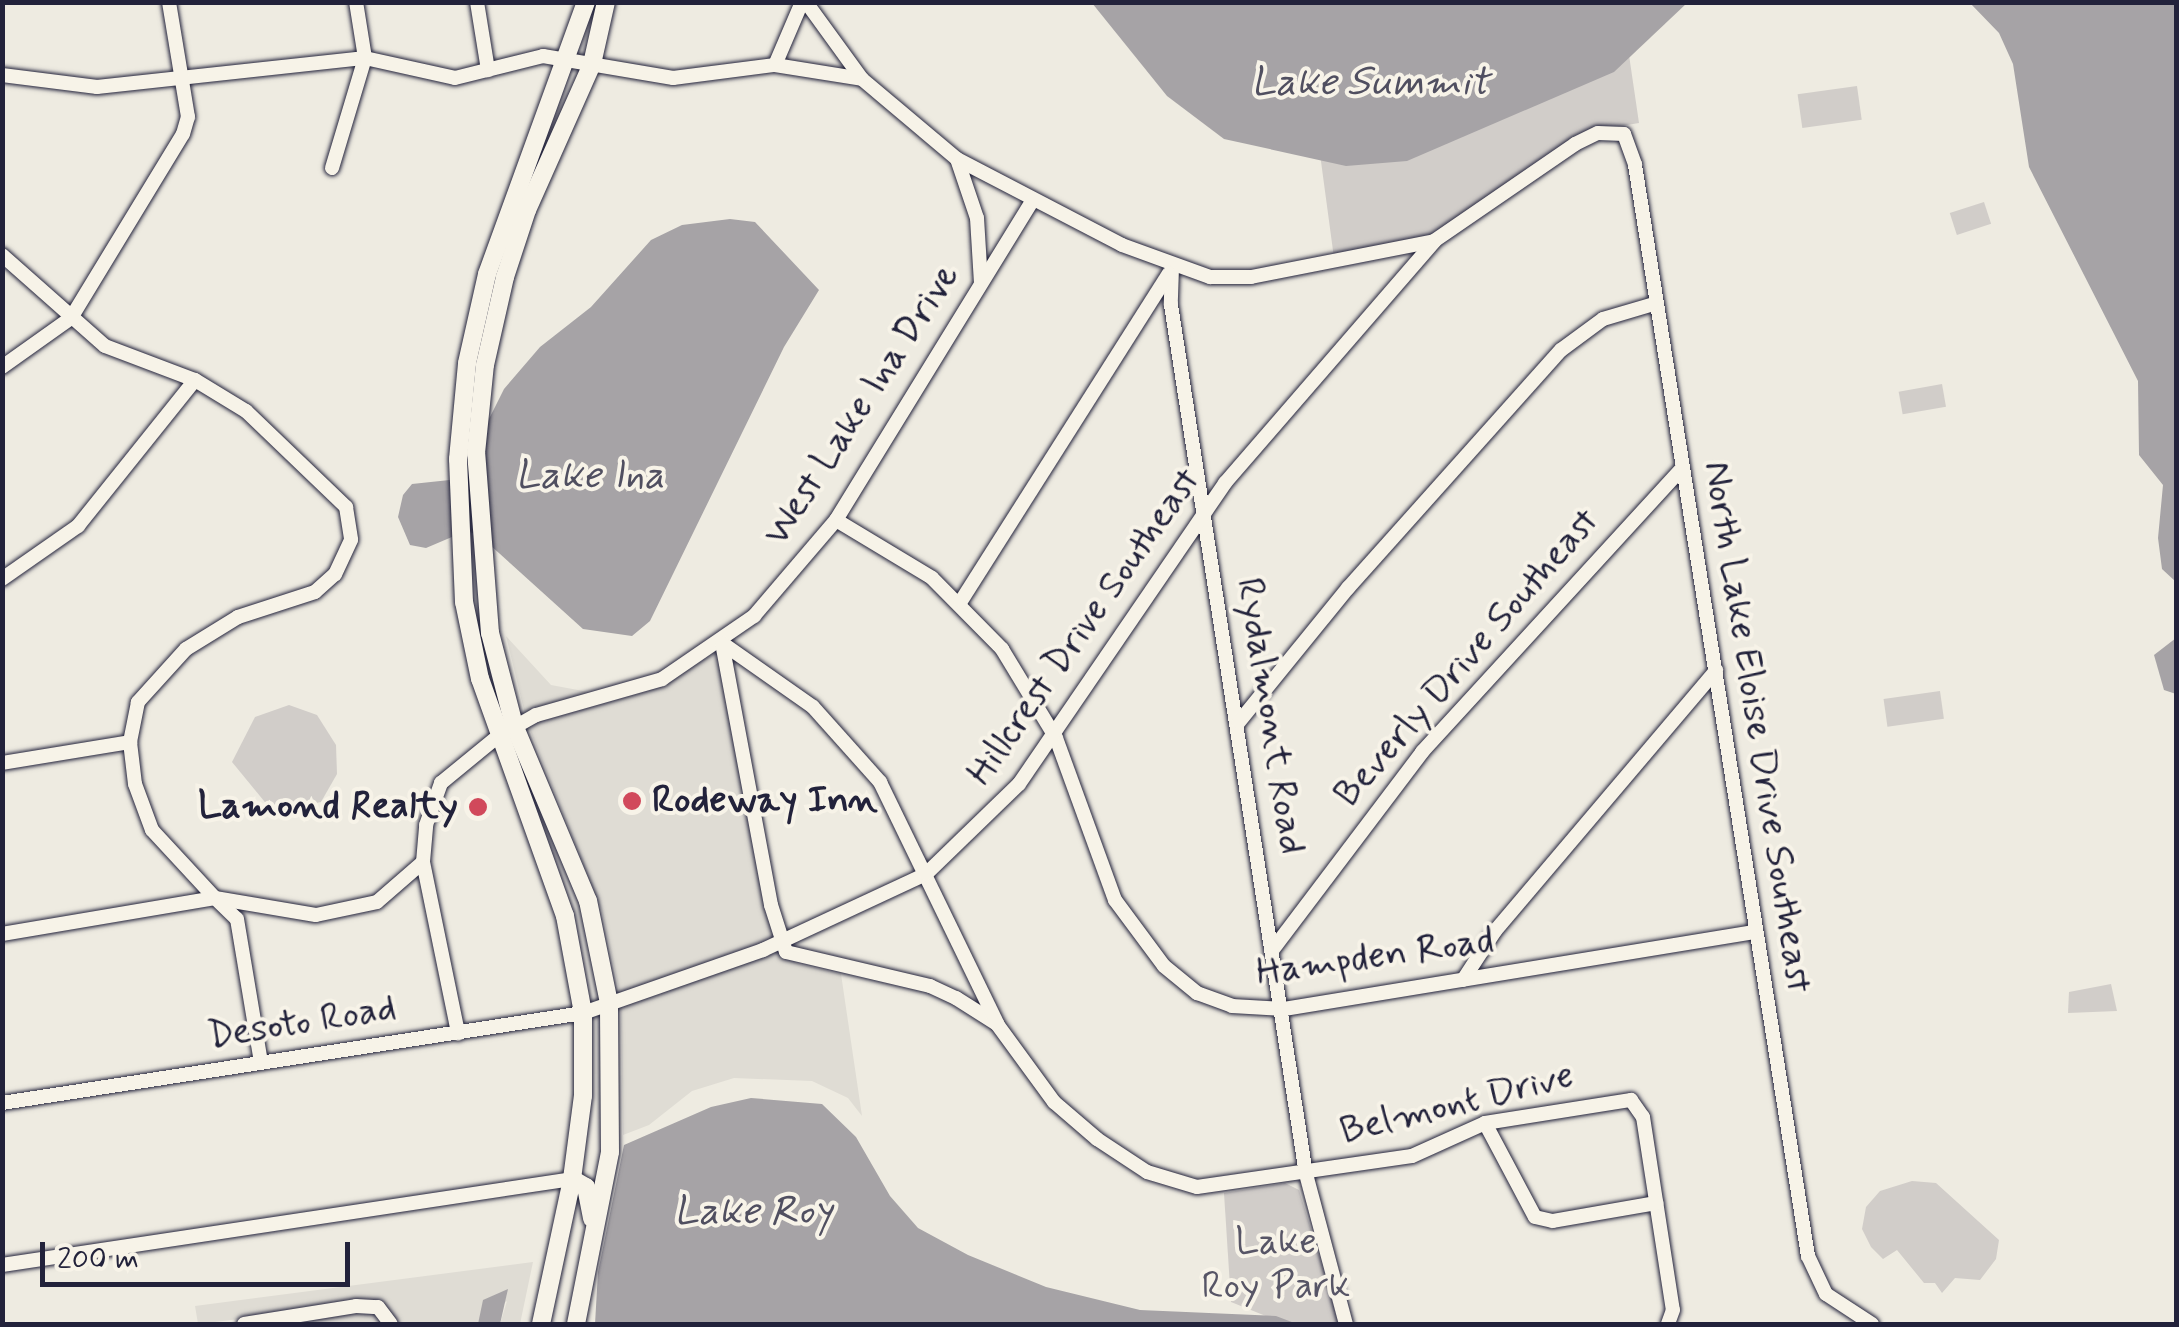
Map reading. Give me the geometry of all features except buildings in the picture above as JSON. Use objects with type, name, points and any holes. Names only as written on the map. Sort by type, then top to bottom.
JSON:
[{"type":"main road","points":[[541,1324],[572,1178],[583,1096],[583,1013],[560,899],[497,737],[464,602],[458,460],[492,257],[570,61],[586,2]]},
{"type":"main road","points":[[576,1324],[592,1253],[614,1106],[609,1003],[588,901],[514,725],[484,598],[476,453],[476,364],[527,210],[592,64],[606,2]]},
{"type":"main road","points":[[572,1178],[586,1187],[592,1208],[592,1253]]},
{"type":"street","points":[[2,367],[71,318],[183,134],[182,79],[169,2]]},
{"type":"street","points":[[332,168],[365,58],[356,2]]},
{"type":"street","points":[[476,2],[488,70]]},
{"type":"street","points":[[775,65],[804,2],[862,79],[957,158],[1032,201],[1172,268],[1251,278],[1434,242]]},
{"type":"street","points":[[2,74],[75,87],[365,58],[455,78],[534,57],[686,78],[775,65],[862,79]]},
{"type":"street","name":"North Lake Eloise Drive Southeast","points":[[1434,242],[1575,144],[1598,133],[1624,134],[1636,165],[1808,1256],[1826,1294],[1872,1324]]},
{"type":"street","points":[[957,158],[977,218],[982,284]]},
{"type":"street","name":"West Lake Ina Drive","points":[[458,1033],[424,862],[426,825],[441,783],[514,725],[647,686],[722,643],[762,607],[836,520],[1032,201]]},
{"type":"street","name":"Hillcrest Drive Southeast","points":[[609,1003],[780,942],[926,874],[976,832],[1056,738],[1204,512],[1338,346],[1434,242]]},
{"type":"street","points":[[2,255],[105,346],[195,380],[256,419],[338,494],[350,522],[348,552],[315,592],[238,616],[166,666],[138,702],[130,742],[135,784],[152,830],[237,919],[260,1062]]},
{"type":"street","points":[[961,601],[1172,268]]},
{"type":"street","name":"Rydalmont Road","points":[[1172,268],[1171,305],[1284,1009],[1306,1174],[1346,1324]]},
{"type":"street","points":[[1238,722],[1348,588],[1560,350],[1603,319],[1657,303]]},
{"type":"street","points":[[2,579],[78,526],[195,380]]},
{"type":"street","name":"Beverly Drive Southeast","points":[[1274,948],[1422,752],[1684,468]]},
{"type":"street","name":"Hampden Road","points":[[836,520],[961,601],[1008,656],[1056,738],[1104,877],[1146,944],[1197,993],[1232,1006],[1284,1009],[1756,932]]},
{"type":"street","points":[[722,643],[842,735],[880,782],[997,1024]]},
{"type":"street","points":[[722,643],[780,942],[800,959],[930,986],[997,1024]]},
{"type":"street","points":[[1463,980],[1495,931],[1716,670]]},
{"type":"street","points":[[2,762],[130,742]]},
{"type":"street","points":[[2,934],[215,898],[292,914],[349,911],[386,896],[424,862]]},
{"type":"street","name":"Desoto Road","points":[[2,1103],[583,1013],[609,1003]]},
{"type":"street","name":"Belmont Drive","points":[[997,1024],[1054,1102],[1148,1172],[1214,1188],[1412,1156],[1485,1123],[1631,1100],[1643,1117],[1673,1310],[1668,1324]]},
{"type":"street","points":[[1485,1123],[1535,1217],[1553,1221],[1656,1203]]},
{"type":"street","points":[[2,1265],[572,1178]]},
{"type":"street","points":[[244,1324],[378,1306],[391,1324]]},
{"type":"shaded area","points":[[506,636],[551,685],[594,693],[525,714]]},
{"type":"shaded area","points":[[718,652],[773,939],[620,994],[602,911],[528,725],[649,691]]},
{"type":"shaded area","points":[[778,949],[798,964],[841,974],[862,1116],[848,1098],[812,1081],[734,1078],[692,1091],[649,1125],[623,1135],[621,1005]]},
{"type":"shaded area","points":[[533,1262],[520,1324],[500,1324],[507,1301],[478,1324],[397,1324],[382,1302],[198,1324],[195,1306]]},
{"type":"shaded area","points":[[357,1311],[376,1312],[384,1324],[272,1324]]},
{"type":"green space","points":[[1629,55],[1639,123],[1597,130],[1427,239],[1334,258],[1320,154]]},
{"type":"green space","points":[[1857,86],[1862,120],[1802,128],[1798,94]]},
{"type":"green space","points":[[1984,202],[1991,224],[1957,235],[1950,213]]},
{"type":"green space","points":[[1942,384],[1946,407],[1903,414],[1899,392]]},
{"type":"green space","points":[[1940,691],[1944,719],[1887,727],[1884,699]]},
{"type":"green space","points":[[289,705],[317,715],[336,745],[337,774],[321,802],[273,812],[232,762],[255,717]]},
{"type":"green space","points":[[2111,984],[2117,1011],[2068,1013],[2069,992]]},
{"type":"green space","points":[[1912,1181],[1936,1183],[1999,1240],[1996,1259],[1980,1280],[1955,1278],[1942,1293],[1935,1283],[1924,1283],[1897,1250],[1883,1259],[1871,1247],[1862,1229],[1866,1207],[1880,1191]]},
{"type":"green space","name":"Lake Roy Park","points":[[1285,1183],[1299,1190],[1340,1324],[1286,1324],[1231,1302],[1224,1193]]},
{"type":"water","name":"Lake Summit","points":[[1092,3],[1687,3],[1614,72],[1407,161],[1346,166],[1224,139],[1167,96]]},
{"type":"water","points":[[1970,3],[2176,3],[2176,582],[2162,569],[2158,538],[2163,485],[2139,455],[2138,381],[2029,167],[2013,64],[1999,33]]},
{"type":"water","name":"Lake Ina","points":[[730,219],[755,222],[819,290],[784,347],[650,621],[632,636],[583,629],[479,535],[466,531],[426,548],[410,545],[398,517],[403,495],[412,484],[459,479],[504,389],[540,347],[591,307],[651,240],[682,225]]},
{"type":"water","points":[[2176,638],[2176,694],[2164,690],[2154,655]]},
{"type":"water","name":"Lake Roy","points":[[751,1098],[822,1104],[856,1137],[890,1196],[918,1228],[968,1255],[1046,1287],[1140,1310],[1276,1316],[1297,1324],[595,1324],[598,1272],[624,1145],[711,1107]]},
{"type":"water","points":[[508,1289],[500,1324],[478,1324],[483,1300]]},
{"type":"place","name":"Rodeway Inn","points":[[632,801]]},
{"type":"place","name":"Lamond Realty","points":[[478,807]]}]
